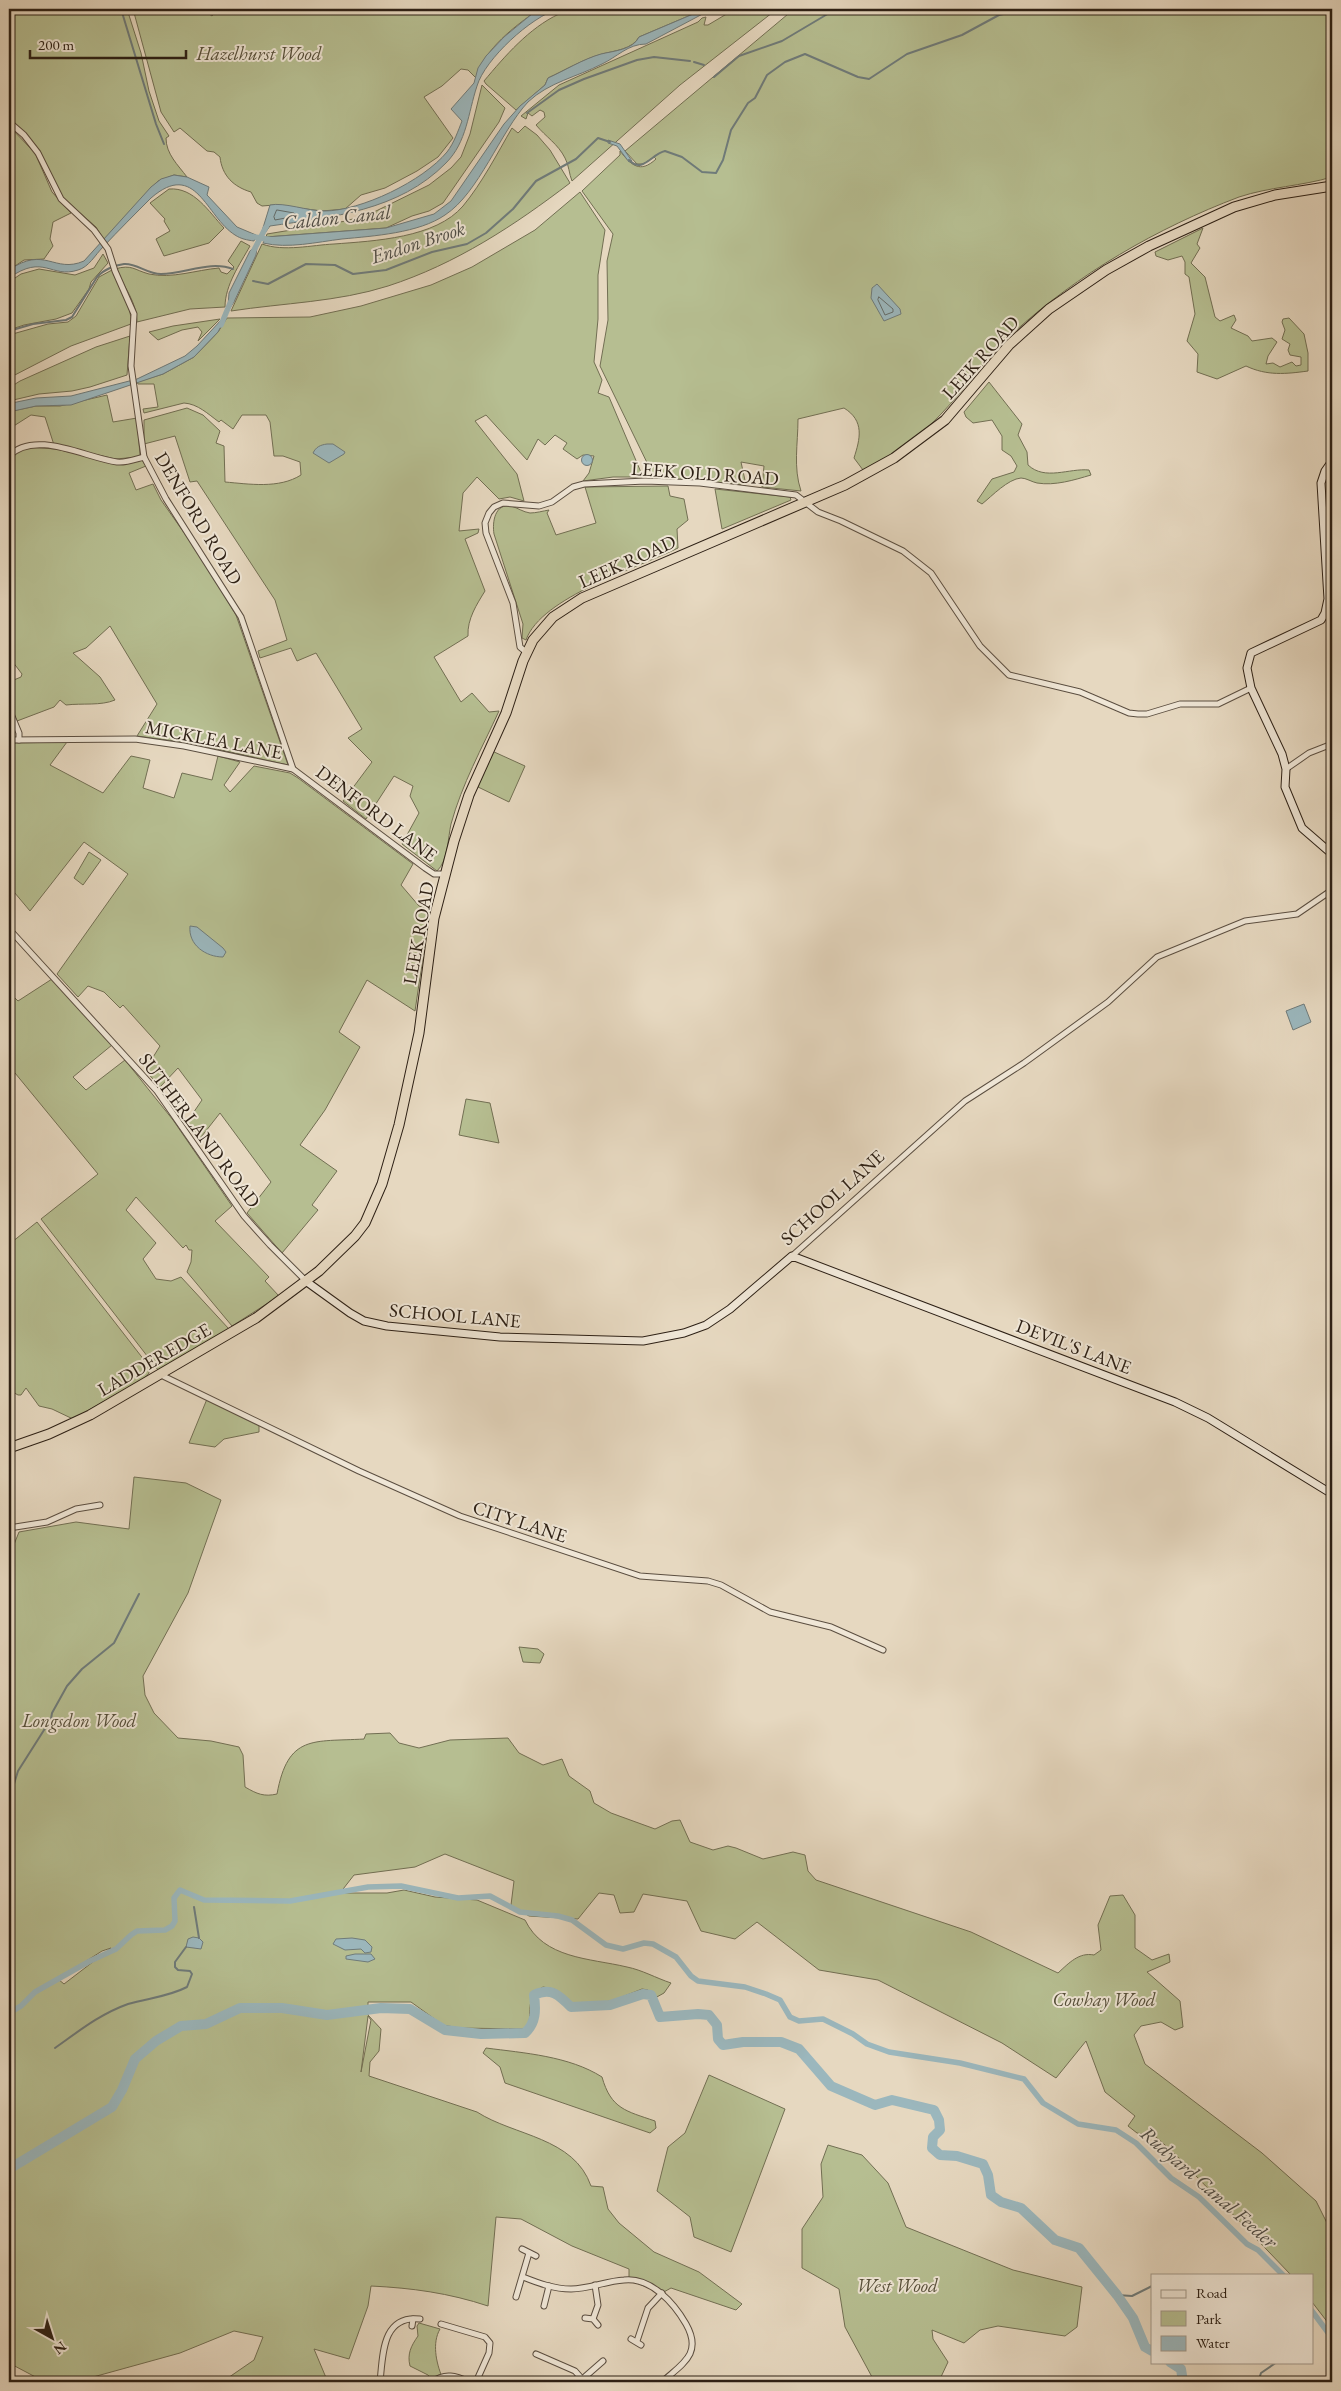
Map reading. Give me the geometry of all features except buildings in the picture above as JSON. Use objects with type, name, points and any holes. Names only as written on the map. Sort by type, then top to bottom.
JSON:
[{"type":"highway","name":"LEEK ROAD","points":[[307,1282],[355,1236],[373,1208],[382,1184],[399,1125],[417,1042],[434,918],[444,874],[469,794],[506,714],[526,652],[541,628],[553,617],[582,598],[864,476],[923,438],[945,420],[1009,345],[1026,329],[1049,309],[1106,270],[1190,226],[1234,207],[1275,195],[1332,186]]},
{"type":"highway","name":"LADDEREDGE","points":[[9,1448],[49,1434],[90,1415],[256,1318],[307,1282]]},
{"type":"street","name":"DENFORD ROAD","points":[[9,122],[24,135],[38,153],[60,200],[94,230],[107,247],[115,271],[132,305],[135,320],[131,366],[144,457],[166,499],[241,617],[293,769]]},
{"type":"street","points":[[9,456],[14,450],[30,445],[47,446],[119,462],[144,457]]},
{"type":"street","points":[[1332,461],[1325,471],[1321,482],[1328,598],[1325,612],[1321,620],[1251,653],[1247,668],[1251,688],[1282,754],[1286,769],[1284,787],[1302,828],[1332,854]]},
{"type":"street","name":"LEEK OLD ROAD","points":[[526,652],[520,648],[513,603],[486,533],[485,523],[488,513],[494,507],[504,503],[540,506],[552,502],[572,487],[584,484],[645,481],[700,483],[796,494],[818,512],[841,521],[902,551],[930,573],[980,646],[1008,675],[1080,692],[1129,713],[1138,714],[1147,714],[1180,704],[1218,704],[1251,688]]},
{"type":"street","points":[[9,709],[19,734],[19,740]]},
{"type":"street","name":"MICKLEA LANE","points":[[9,740],[135,739],[184,746],[293,769]]},
{"type":"street","points":[[1286,769],[1309,753],[1332,744]]},
{"type":"street","name":"DENFORD LANE","points":[[293,769],[425,868],[434,874],[444,874]]},
{"type":"street","name":"SCHOOL LANE","points":[[307,1282],[364,1321],[387,1326],[500,1336],[643,1341],[684,1333],[706,1325],[730,1309],[792,1256],[964,1101],[1024,1063],[1108,1002],[1157,956],[1246,921],[1297,914],[1332,890]]},
{"type":"street","name":"SUTHERLAND ROAD","points":[[9,929],[157,1091],[244,1216],[307,1282]]},
{"type":"street","name":"DEVIL'S LANE","points":[[792,1256],[1175,1402],[1208,1418],[1332,1494]]},
{"type":"street","name":"CITY LANE","points":[[161,1375],[359,1471],[460,1516],[640,1576],[708,1581],[721,1585],[770,1612],[831,1627],[883,1650]]},
{"type":"street","points":[[9,1528],[47,1522],[76,1509],[100,1505]]},
{"type":"street","points":[[522,2249],[536,2256]]},
{"type":"street","points":[[516,2297],[529,2253]]},
{"type":"street","points":[[523,2277],[549,2286],[570,2289],[629,2280],[662,2293],[671,2302],[687,2325],[692,2338],[692,2346],[686,2362],[662,2382]]},
{"type":"street","points":[[592,2319],[598,2305],[595,2285]]},
{"type":"street","points":[[544,2306],[549,2286]]},
{"type":"street","points":[[637,2342],[648,2308],[662,2293]]},
{"type":"street","points":[[380,2382],[389,2333],[400,2321],[412,2318],[420,2319]]},
{"type":"street","points":[[412,2318],[412,2326]]},
{"type":"street","points":[[585,2318],[592,2319],[598,2325]]},
{"type":"street","points":[[441,2324],[485,2337],[490,2343],[490,2353],[476,2382]]},
{"type":"street","points":[[536,2354],[576,2371],[581,2381],[603,2361]]},
{"type":"street","points":[[432,2382],[440,2377],[452,2375],[470,2382]]},
{"type":"green space","points":[[9,9],[127,9],[141,53],[149,91],[159,121],[169,136],[166,138],[168,149],[187,177],[174,175],[158,181],[104,240],[96,227],[62,197],[40,151],[28,136],[9,120]]},
{"type":"green space","name":"Hazelhurst Wood","points":[[133,9],[202,9],[212,16],[218,9],[539,9],[510,31],[493,48],[480,67],[476,78],[468,70],[461,69],[442,86],[424,97],[453,138],[438,157],[385,188],[361,195],[345,209],[322,211],[274,205],[262,206],[257,203],[251,192],[239,187],[230,180],[223,170],[220,157],[214,152],[207,151],[180,128],[174,132],[161,112]]},
{"type":"green space","points":[[705,9],[639,37],[628,47],[588,59],[548,78],[545,85],[516,110],[486,84],[484,81],[500,62],[518,43],[538,27],[559,14],[574,10]]},
{"type":"green space","points":[[735,9],[777,9],[680,85],[572,181],[562,153],[536,125],[545,117],[544,112],[540,110],[532,116],[528,113],[526,119],[521,116],[559,85],[698,22],[702,18],[706,17],[704,25],[708,25]]},
{"type":"green space","points":[[794,9],[1332,9],[1332,177],[1262,191],[1239,197],[1208,209],[1149,238],[1091,272],[1038,311],[1013,333],[925,430],[895,453],[863,470],[854,458],[859,437],[858,425],[851,413],[844,408],[798,419],[797,473],[801,491],[762,487],[764,466],[741,462],[746,485],[654,477],[600,366],[608,320],[607,261],[613,234],[582,191],[620,155],[620,151],[632,164],[640,167],[650,164],[656,159],[654,157],[643,164],[637,164],[625,151]]},
{"type":"green space","points":[[482,85],[505,108],[499,122],[443,203],[429,211],[412,216],[386,228],[266,237],[267,234],[346,221],[372,213],[429,185],[451,168],[461,157],[470,134]]},
{"type":"green space","points":[[9,126],[35,153],[52,192],[71,213],[53,222],[50,239],[53,246],[44,259],[24,260],[9,270]]},
{"type":"green space","points":[[525,126],[537,135],[550,150],[570,183],[528,214],[484,242],[437,267],[388,286],[350,296],[231,311],[262,244],[289,248],[367,241],[403,236],[437,225],[451,217],[463,206],[477,188],[512,128],[518,133]]},
{"type":"green space","points":[[169,189],[178,189],[193,196],[207,208],[224,228],[209,243],[164,256],[156,239],[170,231],[164,221],[165,219],[150,203]]},
{"type":"green space","points":[[580,192],[605,230],[598,275],[598,319],[594,362],[602,380],[598,393],[609,397],[643,477],[613,477],[583,481],[589,473],[594,456],[583,455],[577,459],[563,449],[567,443],[555,435],[545,445],[538,439],[527,460],[486,415],[475,421],[517,474],[524,501],[510,497],[499,499],[477,477],[463,493],[459,531],[479,529],[478,533],[465,539],[485,591],[471,618],[468,636],[434,657],[461,702],[472,693],[489,712],[499,711],[461,795],[451,824],[445,855],[441,867],[437,871],[402,844],[419,813],[410,796],[413,786],[394,776],[366,819],[343,801],[372,762],[348,738],[362,729],[316,653],[297,661],[291,648],[260,658],[258,651],[287,640],[275,600],[197,481],[190,482],[175,436],[144,444],[144,420],[187,408],[203,415],[220,431],[216,443],[224,446],[225,482],[274,484],[283,482],[301,475],[300,462],[283,456],[274,456],[270,422],[266,415],[242,415],[233,429],[194,405],[184,403],[144,413],[143,409],[158,407],[154,384],[138,384],[137,382],[163,374],[194,357],[218,332],[227,318],[310,317],[361,306],[431,285],[472,267],[535,230]]},
{"type":"green space","points":[[1203,228],[1197,244],[1200,248],[1191,263],[1205,277],[1215,317],[1220,321],[1234,315],[1236,320],[1231,328],[1248,336],[1252,341],[1272,338],[1277,342],[1268,356],[1266,364],[1273,363],[1280,367],[1292,362],[1296,366],[1301,365],[1301,357],[1290,355],[1288,350],[1290,344],[1282,339],[1285,330],[1282,322],[1283,319],[1289,318],[1304,334],[1308,353],[1308,371],[1269,373],[1246,366],[1217,379],[1197,372],[1198,354],[1187,341],[1195,314],[1189,277],[1185,274],[1185,262],[1182,256],[1168,260],[1156,256],[1155,252]]},
{"type":"green space","points":[[241,241],[250,246],[230,283],[225,307],[190,309],[137,322],[135,308],[115,269],[129,267],[149,274],[166,275],[219,268],[221,272],[227,274],[234,267],[228,261]]},
{"type":"green space","points":[[103,254],[108,263],[91,282],[89,289],[72,313],[56,319],[9,330],[9,282],[21,274],[39,269],[75,275],[94,268]]},
{"type":"green space","points":[[112,270],[127,303],[131,324],[71,346],[9,378],[9,335],[48,324],[68,322],[76,316],[99,277]]},
{"type":"green space","points":[[220,319],[198,341],[202,332],[198,327],[182,330],[158,340],[149,332],[173,326]]},
{"type":"green space","points":[[130,336],[127,375],[72,391],[39,394],[9,401],[9,388],[20,381],[96,347]]},
{"type":"green space","points":[[989,382],[1022,424],[1018,435],[1027,452],[1028,465],[1042,472],[1057,473],[1089,470],[1091,475],[1051,484],[1037,483],[1023,478],[1016,479],[982,504],[977,501],[992,479],[1014,472],[1017,466],[1011,456],[1002,450],[1002,436],[992,420],[973,423],[966,417],[964,412]]},
{"type":"green space","points":[[107,395],[113,422],[137,418],[140,455],[137,457],[116,459],[54,445],[45,417],[31,415],[9,429],[9,412],[36,406],[60,406]]},
{"type":"green space","points":[[26,447],[56,449],[117,463],[141,459],[146,466],[129,473],[136,490],[153,484],[161,500],[199,554],[236,615],[288,765],[190,743],[137,736],[157,704],[110,626],[86,648],[73,653],[100,677],[115,700],[98,704],[66,705],[60,700],[54,707],[17,721],[9,704],[9,682],[21,677],[22,674],[9,657],[9,462],[16,451]]},
{"type":"green space","points":[[668,486],[670,496],[684,499],[688,520],[677,529],[678,548],[570,597],[550,610],[535,625],[526,640],[522,638],[523,624],[494,534],[494,519],[498,510],[501,507],[511,506],[530,513],[549,510],[547,513],[556,535],[596,523],[585,487]]},
{"type":"green space","points":[[715,489],[790,497],[791,500],[722,529]]},
{"type":"green space","points":[[67,742],[50,765],[103,793],[131,756],[150,760],[143,788],[174,798],[182,773],[212,780],[218,756],[240,762],[224,785],[230,792],[254,766],[290,773],[413,864],[401,885],[419,906],[430,910],[415,1011],[367,980],[339,1032],[360,1047],[325,1110],[300,1145],[337,1171],[312,1205],[318,1210],[282,1253],[247,1213],[271,1182],[220,1113],[198,1141],[187,1122],[202,1100],[178,1068],[160,1087],[145,1070],[160,1046],[123,1005],[120,1008],[104,992],[88,986],[78,997],[57,974],[128,874],[84,842],[30,911],[9,886],[9,766],[12,765],[9,743]]},
{"type":"green space","points":[[492,751],[525,766],[509,802],[476,786]]},
{"type":"green space","points":[[89,852],[101,860],[83,885],[74,878]]},
{"type":"green space","points":[[52,979],[112,1045],[73,1077],[86,1090],[125,1060],[173,1120],[232,1206],[215,1221],[269,1277],[265,1281],[279,1296],[232,1326],[187,1272],[191,1262],[192,1250],[189,1250],[186,1245],[183,1248],[136,1197],[126,1210],[156,1243],[143,1259],[156,1279],[171,1281],[181,1277],[229,1329],[158,1370],[41,1219],[98,1174],[15,1073],[9,1086],[9,992],[18,1001]]},
{"type":"green space","points":[[466,1099],[490,1103],[499,1143],[459,1135]]},
{"type":"green space","points":[[37,1222],[148,1365],[149,1373],[145,1378],[73,1419],[52,1409],[39,1406],[26,1388],[21,1395],[9,1390],[9,1239],[12,1242]]},
{"type":"green space","points":[[207,1399],[259,1425],[259,1432],[224,1439],[215,1447],[189,1443]]},
{"type":"green space","points":[[134,1477],[186,1483],[221,1500],[188,1593],[143,1676],[145,1695],[154,1713],[178,1738],[211,1741],[239,1747],[243,1755],[245,1787],[257,1793],[264,1795],[277,1794],[288,1761],[296,1751],[306,1745],[317,1742],[364,1739],[366,1734],[390,1733],[399,1743],[419,1748],[450,1740],[508,1738],[519,1753],[543,1765],[562,1759],[569,1776],[590,1791],[594,1803],[611,1813],[655,1829],[672,1821],[680,1820],[690,1842],[713,1850],[728,1846],[763,1859],[793,1852],[805,1855],[808,1871],[816,1880],[971,1932],[1058,1973],[1079,1957],[1094,1955],[1101,1950],[1098,1925],[1110,1896],[1123,1895],[1135,1915],[1135,1948],[1152,1960],[1169,1954],[1170,1962],[1147,1972],[1180,2001],[1183,2027],[1175,2030],[1161,2022],[1141,2026],[1134,2035],[1145,2064],[1262,2153],[1316,2201],[1332,2233],[1332,2328],[1314,2305],[1314,2274],[1290,2274],[1174,2153],[1156,2137],[1137,2133],[1128,2126],[1135,2116],[1105,2092],[1086,2041],[1056,2078],[1002,2043],[878,1980],[819,1970],[757,1922],[735,1939],[701,1931],[687,1901],[643,1894],[634,1912],[620,1913],[614,1895],[599,1893],[578,1919],[529,1916],[511,1905],[514,1881],[445,1854],[415,1867],[354,1875],[340,1893],[387,1893],[404,1890],[435,1897],[477,1900],[525,1920],[533,1933],[544,1943],[556,1950],[569,1955],[633,1968],[671,1983],[664,1993],[655,1998],[648,1990],[642,1989],[612,2001],[573,2005],[554,1989],[543,1987],[532,1998],[529,2024],[523,2029],[459,2028],[443,2025],[411,2002],[368,2002],[368,2015],[381,2029],[379,2051],[370,2062],[369,2076],[477,2112],[557,2147],[571,2157],[583,2170],[591,2186],[603,2187],[608,2209],[619,2223],[654,2252],[699,2272],[742,2304],[736,2310],[671,2288],[662,2293],[629,2280],[629,2269],[572,2246],[521,2219],[496,2217],[488,2306],[430,2292],[371,2286],[368,2306],[349,2359],[314,2349],[327,2380],[333,2382],[281,2382],[267,2379],[251,2382],[222,2382],[254,2360],[263,2337],[234,2331],[180,2353],[75,2382],[45,2382],[9,2363],[9,1557],[19,1532],[76,1522],[129,1529]],"holes":[[[111,1948],[64,1984],[58,1979],[102,1951]],[[368,2016],[371,2020],[361,2072]]]},
{"type":"green space","points":[[519,1647],[538,1649],[544,1654],[540,1663],[523,1662]]},
{"type":"green space","points":[[486,2048],[546,2056],[589,2070],[602,2077],[610,2096],[615,2102],[628,2111],[655,2121],[656,2128],[650,2133],[505,2083],[500,2067],[483,2053]]},
{"type":"green space","points":[[709,2075],[785,2109],[731,2252],[694,2237],[690,2217],[657,2191],[668,2147],[685,2133]]},
{"type":"green space","name":"West Wood","points":[[828,2145],[862,2155],[888,2183],[906,2227],[1013,2270],[1082,2287],[1077,2327],[1065,2336],[998,2326],[980,2330],[964,2343],[932,2330],[933,2339],[948,2362],[940,2379],[945,2382],[878,2382],[872,2377],[845,2327],[839,2289],[802,2268],[802,2229],[823,2197],[821,2164]]},
{"type":"green space","points":[[419,2323],[440,2329],[436,2340],[436,2353],[442,2377],[433,2381],[428,2375],[410,2366],[409,2362],[409,2354],[418,2336],[417,2326]]},
{"type":"water","points":[[538,9],[558,9],[547,13],[510,40],[489,64],[477,86],[463,137],[453,155],[427,179],[407,192],[386,202],[364,209],[341,215],[270,226],[265,233],[262,231],[270,205],[276,204],[324,211],[355,206],[373,200],[407,183],[436,163],[447,152],[456,137],[462,121],[451,109],[474,83],[478,68],[486,56],[504,37]]},
{"type":"water","points":[[705,9],[712,9],[646,44],[628,48],[593,69],[545,89],[536,95],[528,102],[508,129],[468,192],[457,205],[434,221],[409,230],[382,235],[292,245],[263,243],[266,237],[386,228],[434,214],[451,201],[504,124],[520,106],[545,85],[548,78],[594,56],[628,47],[639,37]]},
{"type":"water","points":[[608,140],[620,144],[632,161],[629,162],[617,146],[608,143]]},
{"type":"water","points":[[174,175],[187,177],[209,187],[207,195],[237,227],[256,235],[254,241],[235,235],[225,227],[199,195],[190,188],[179,185],[166,188],[151,198],[89,264],[82,268],[61,272],[31,267],[9,278],[9,270],[21,263],[32,260],[65,264],[84,261],[151,187],[161,179]]},
{"type":"water","points":[[255,246],[257,247],[256,255],[230,308],[228,307],[229,293],[250,251]]},
{"type":"water","points":[[877,284],[900,309],[901,314],[884,321],[871,298],[872,288]]},
{"type":"water","points":[[222,319],[225,319],[218,332],[194,357],[163,374],[71,405],[36,406],[9,412],[9,404],[12,403],[36,398],[71,396],[137,379],[185,356]]},
{"type":"water","points":[[333,444],[345,452],[344,454],[329,463],[313,453],[318,447]]},
{"type":"water","points":[[587,454],[593,460],[587,466],[581,460]]},
{"type":"water","points":[[190,926],[197,927],[223,948],[226,952],[223,957],[210,955],[199,949],[192,939]]},
{"type":"water","points":[[1304,1004],[1311,1022],[1293,1030],[1286,1011]]},
{"type":"water","points":[[193,1937],[199,1938],[203,1942],[201,1949],[186,1947],[188,1939]]},
{"type":"water","points":[[352,1938],[365,1940],[372,1947],[371,1952],[365,1953],[361,1949],[345,1950],[333,1944],[336,1939]]},
{"type":"water","points":[[371,1954],[375,1959],[368,1962],[346,1959],[346,1956]]},
{"type":"waterway","points":[[121,9],[156,124],[164,144]]},
{"type":"waterway","points":[[714,77],[739,56],[782,41],[836,9]]},
{"type":"waterway","name":"Endon Brook","points":[[629,160],[639,165],[665,151],[682,157],[702,172],[716,173],[723,160],[731,130],[748,103],[755,98],[767,75],[785,62],[805,54],[858,77],[869,79],[907,54],[962,35],[999,15],[1025,9]]},
{"type":"waterway","points":[[527,113],[559,90],[637,60],[654,57],[690,61]]},
{"type":"waterway","points":[[694,62],[704,65]]},
{"type":"waterway","name":"Endon Brook","points":[[253,281],[268,284],[306,264],[335,265],[353,274],[386,270],[432,252],[467,244],[486,233],[513,209],[536,181],[576,159],[598,138],[610,142]]},
{"type":"waterway","name":"Caldon Canal","points":[[253,252],[266,227]]},
{"type":"waterway","name":"Caldon Canal","points":[[249,236],[272,240]]},
{"type":"waterway","name":"Endon Brook","points":[[9,331],[33,324],[66,320],[72,317],[97,277],[117,265],[129,264],[156,274],[215,266],[233,269]]},
{"type":"waterway","points":[[221,325],[231,301]]},
{"type":"waterway","points":[[9,1800],[18,1771],[51,1719],[52,1713],[67,1686],[82,1669],[114,1643],[139,1594]]},
{"type":"waterway","name":"Rudyard Canal Feeder","points":[[9,2013],[21,2006],[35,1992],[90,1961],[116,1949],[137,1931],[165,1930],[172,1926],[175,1921],[174,1898],[180,1890],[204,1900],[290,1901],[368,1887],[401,1886],[458,1898],[490,1896],[520,1912],[558,1916],[572,1920],[606,1945],[623,1949],[644,1943],[653,1944],[676,1957],[691,1976],[698,1981],[745,1987],[766,1994],[780,2000],[790,2017],[799,2021],[823,2019],[853,2034],[867,2044],[889,2052],[960,2063],[1024,2079],[1043,2103],[1078,2124],[1116,2130],[1136,2143],[1171,2178],[1199,2197],[1247,2244],[1258,2250],[1282,2274]]},
{"type":"waterway","points":[[194,1907],[199,1938]]},
{"type":"waterway","points":[[55,2048],[90,2023],[118,2008],[173,1993],[187,1987],[192,1974],[190,1971],[178,1970],[175,1967],[175,1962],[186,1947]]},
{"type":"waterway","points":[[9,2169],[112,2107],[122,2090],[135,2059],[156,2041],[181,2026],[206,2024],[240,2008],[282,2008],[327,2015],[381,2008],[410,2009],[445,2030],[481,2034],[525,2033],[533,2021],[534,1995],[540,1993],[550,1992],[563,1999],[571,2007],[610,2005],[643,1994],[651,1995],[660,2017],[709,2015],[717,2025],[718,2039],[723,2045],[743,2042],[781,2042],[799,2049],[831,2086],[875,2105],[892,2100],[934,2110],[939,2120],[940,2130],[933,2137],[932,2148],[940,2155],[957,2156],[983,2164],[988,2175],[991,2195],[1001,2202],[1021,2208],[1055,2240],[1079,2248],[1117,2295],[1133,2318],[1145,2347],[1151,2350]]},
{"type":"waterway","points":[[1117,2295],[1132,2296],[1151,2286]]},
{"type":"waterway","name":"Rudyard Canal Feeder","points":[[1314,2314],[1332,2338]]},
{"type":"waterway","name":"Rudyard Canal Feeder","points":[[1332,2356],[1332,2366]]},
{"type":"waterway","points":[[1173,2364],[1181,2369],[1183,2382]]},
{"type":"waterway","points":[[1258,2382],[1261,2373],[1274,2364]]},
{"type":"waterway","points":[[1320,2382],[1327,2379],[1332,2382]]},
{"type":"waterway","points":[[1278,2382],[1285,2382]]},
{"type":"park label","name":"Longsdon Wood","points":[[79,1720]]},
{"type":"park label","name":"Cowhay Wood","points":[[1104,1999]]}]
